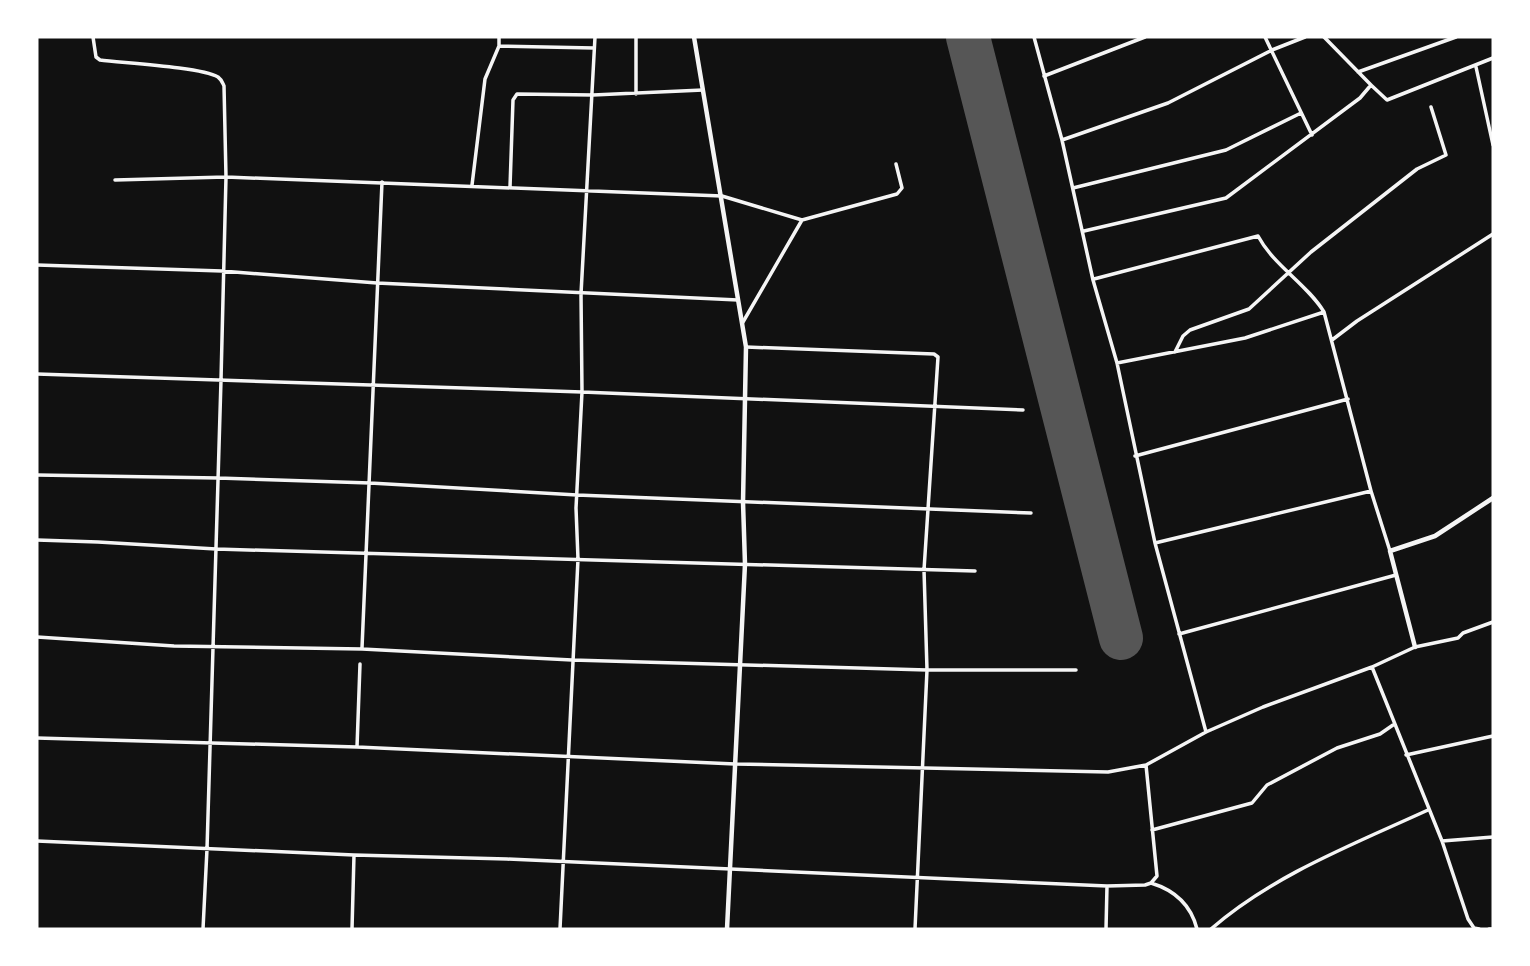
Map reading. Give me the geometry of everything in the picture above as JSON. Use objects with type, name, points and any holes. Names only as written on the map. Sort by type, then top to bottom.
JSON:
[{"type":"street","points":[[93,37],[96,57],[100,60],[185,70],[221,79],[224,86],[226,177],[221,380],[203,929]]},
{"type":"street","points":[[472,186],[485,79],[499,46],[499,37]]},
{"type":"street","points":[[560,929],[578,559],[577,495],[582,392],[581,294],[595,37]]},
{"type":"street","points":[[636,37],[636,94]]},
{"type":"street","points":[[694,37],[746,347],[743,502],[745,564],[727,929]]},
{"type":"street","points":[[1034,37],[1117,363],[1155,543],[1206,732]]},
{"type":"street","points":[[1044,76],[1145,37]]},
{"type":"street","points":[[1265,37],[1312,135]]},
{"type":"street","points":[[1062,140],[1168,103],[1272,50],[1305,37]]},
{"type":"street","points":[[1324,37],[1387,100],[1493,58]]},
{"type":"street","points":[[1358,72],[1456,37]]},
{"type":"street","points":[[499,46],[594,48]]},
{"type":"street","points":[[1476,66],[1493,145]]},
{"type":"street","points":[[1084,231],[1226,198],[1360,98],[1371,85]]},
{"type":"street","points":[[510,187],[514,96],[517,94],[593,95],[703,90]]},
{"type":"street","points":[[1175,352],[1190,330],[1249,309],[1311,252],[1417,169],[1446,155],[1431,107]]},
{"type":"street","points":[[1073,188],[1226,150],[1301,113]]},
{"type":"street","points":[[115,180],[226,177],[722,196],[802,220],[897,194],[902,188],[896,164]]},
{"type":"street","points":[[362,649],[382,182]]},
{"type":"street","points":[[742,324],[802,220]]},
{"type":"street","points":[[1332,340],[1357,321],[1493,234]]},
{"type":"street","points":[[1094,279],[1258,236],[1289,273],[1318,301],[1332,340],[1415,647]]},
{"type":"street","points":[[37,265],[222,271],[377,283],[738,300]]},
{"type":"street","points":[[1117,363],[1245,338],[1324,312]]},
{"type":"street","points":[[746,347],[936,355],[936,405],[924,570],[927,670],[915,929]]},
{"type":"street","points":[[37,374],[1023,410]]},
{"type":"street","points":[[1135,456],[1348,400]]},
{"type":"street","points":[[37,475],[370,483],[577,495],[1031,513]]},
{"type":"street","points":[[1155,543],[1371,491]]},
{"type":"street","points":[[1390,551],[1435,536],[1493,498]]},
{"type":"street","points":[[37,540],[216,550],[975,570]]},
{"type":"street","points":[[1179,634],[1396,575]]},
{"type":"street","points":[[37,738],[357,747],[735,764],[1108,772],[1146,765],[1206,732],[1263,707],[1372,667],[1415,647],[1458,638],[1463,633],[1493,622]]},
{"type":"street","points":[[37,637],[572,660],[927,670],[1076,670]]},
{"type":"street","points":[[357,747],[360,664]]},
{"type":"street","points":[[1372,667],[1442,841],[1468,919],[1474,928],[1479,929]]},
{"type":"street","points":[[1152,830],[1252,803],[1268,785],[1337,748],[1380,734],[1394,724]]},
{"type":"street","points":[[1406,755],[1493,736]]},
{"type":"street","points":[[1146,765],[1157,876],[1151,883]]},
{"type":"street","points":[[1211,929],[1298,871],[1428,810]]},
{"type":"street","points":[[1442,841],[1493,836]]},
{"type":"street","points":[[37,841],[1107,886],[1151,883],[1165,887],[1177,896],[1194,917],[1197,929]]},
{"type":"street","points":[[352,929],[354,855]]},
{"type":"street","points":[[1106,929],[1107,886]]},
{"type":"runway","points":[[968,37],[1121,638]]}]
